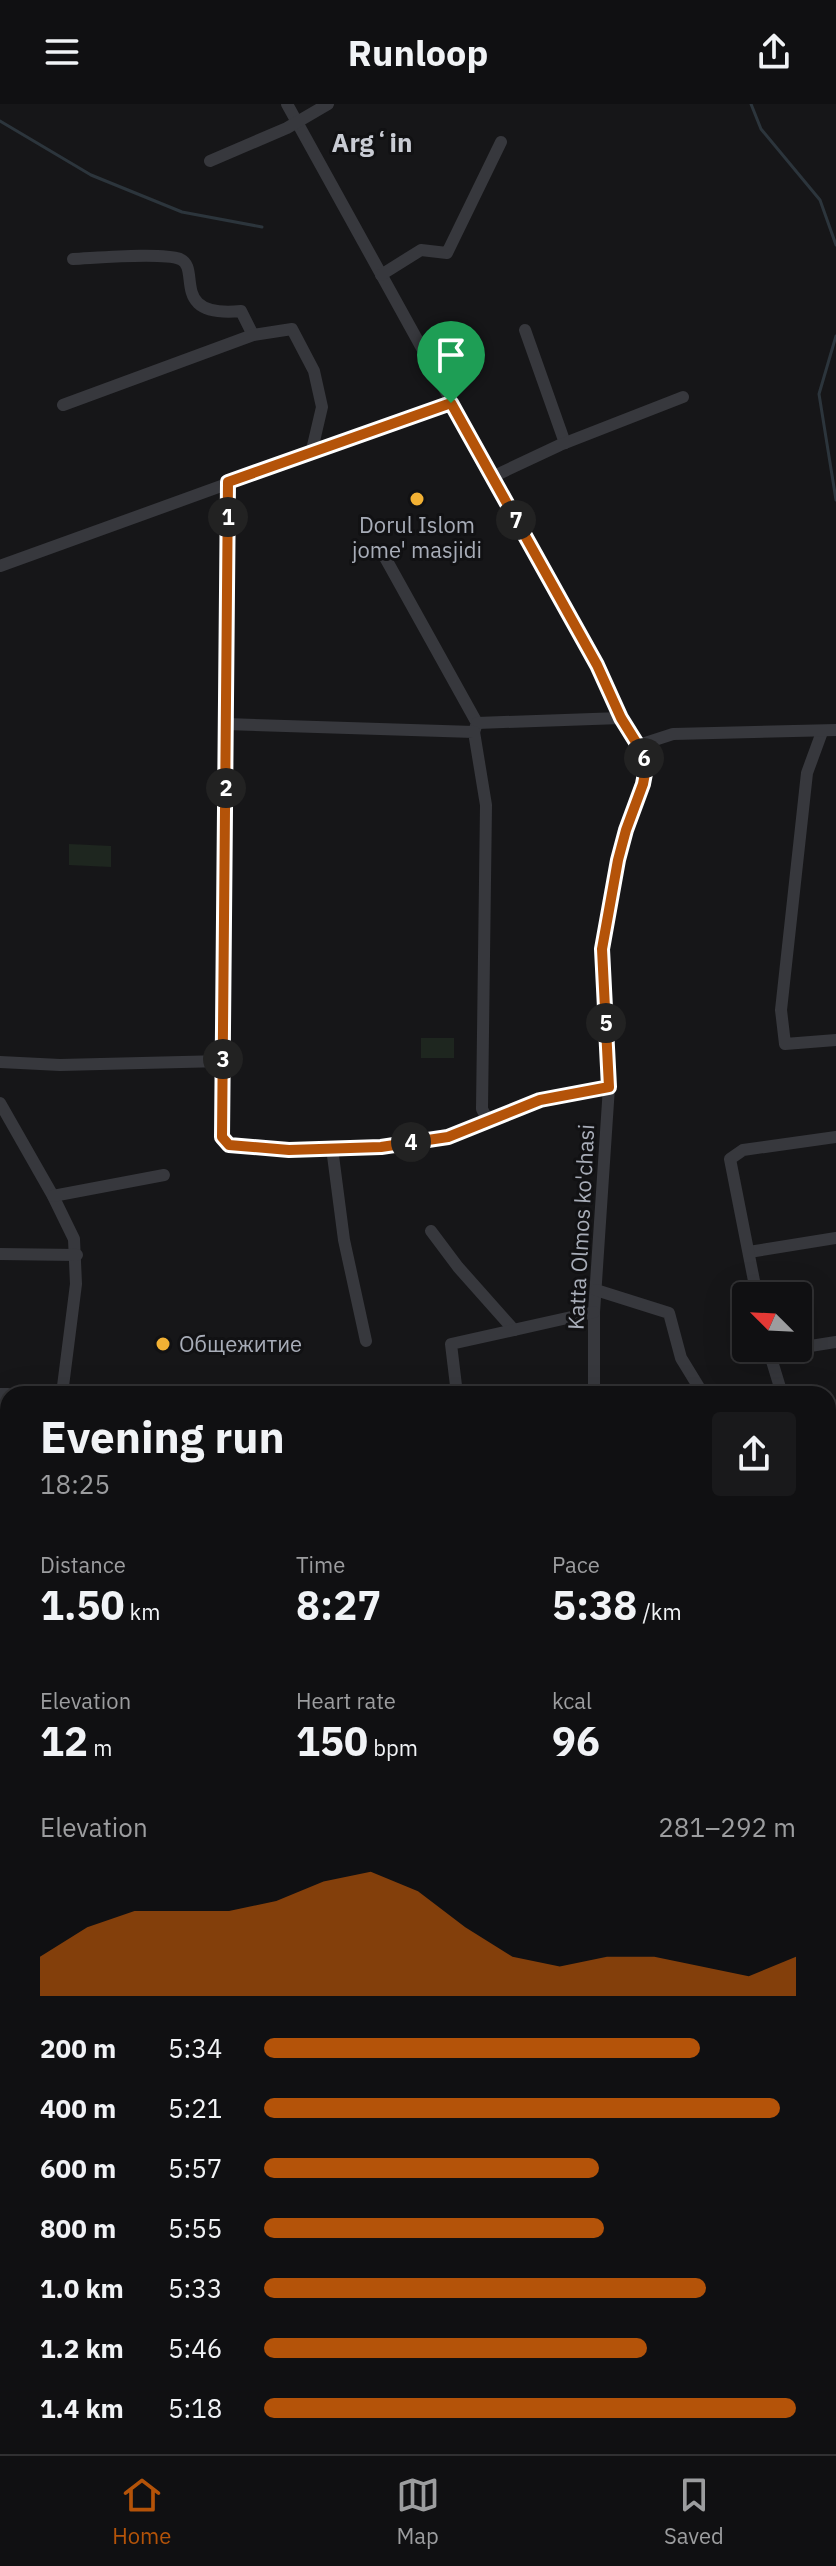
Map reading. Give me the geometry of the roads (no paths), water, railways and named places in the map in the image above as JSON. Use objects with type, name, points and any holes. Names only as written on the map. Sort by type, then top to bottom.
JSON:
[{"type":"street","points":[[287,104],[597,665],[621,718],[639,745],[673,734],[836,730]]},
{"type":"street","points":[[210,161],[328,104]]},
{"type":"street","points":[[381,275],[421,250],[447,253],[501,142]]},
{"type":"street","points":[[73,259],[143,256],[180,259],[187,265],[195,301],[203,308],[220,313],[241,311],[253,335]]},
{"type":"street","points":[[63,405],[253,335],[292,329],[314,371],[322,407],[311,454]]},
{"type":"street","points":[[525,330],[565,443]]},
{"type":"street","points":[[492,477],[565,443],[683,397]]},
{"type":"street","points":[[0,566],[451,403]]},
{"type":"street","points":[[228,482],[222,1137],[229,1145],[289,1150],[381,1147],[448,1137],[540,1100],[609,1087]]},
{"type":"street","points":[[382,552],[475,727],[486,805],[482,1109],[488,1121]]},
{"type":"street","points":[[226,724],[475,727],[621,718]]},
{"type":"street","points":[[822,732],[807,773],[781,1010],[785,1044],[836,1040]]},
{"type":"street","name":"Katta Olmos ko'chasi","points":[[594,1386],[594,1312],[609,1087],[602,949],[622,845],[646,768],[639,745]]},
{"type":"street","points":[[0,1062],[60,1065],[223,1061]]},
{"type":"street","points":[[0,1103],[72,1231],[77,1255],[76,1284],[63,1386]]},
{"type":"street","points":[[754,1282],[730,1159],[743,1150],[836,1137]]},
{"type":"street","points":[[332,1148],[344,1240],[366,1341]]},
{"type":"street","points":[[53,1196],[164,1175]]},
{"type":"street","points":[[431,1231],[458,1267],[514,1330]]},
{"type":"street","points":[[749,1252],[836,1238]]},
{"type":"street","points":[[0,1254],[77,1255]]},
{"type":"street","points":[[596,1290],[669,1313],[681,1358],[698,1386]]},
{"type":"street","points":[[456,1386],[451,1344],[594,1312]]},
{"type":"street","points":[[812,1346],[836,1342]]},
{"type":"street","points":[[772,1362],[779,1386]]},
{"type":"waterway","points":[[751,104],[761,129],[820,200],[836,245]]},
{"type":"waterway","points":[[0,121],[91,175],[182,212],[262,227]]},
{"type":"waterway","points":[[836,336],[819,394],[836,500]]},
{"type":"place","name":"Dorul Islom jome' masjidi","points":[[417,499]]},
{"type":"place","name":"Общежитие","points":[[163,1344]]},
{"type":"district","name":"Argʻin","points":[[372,143]]}]
